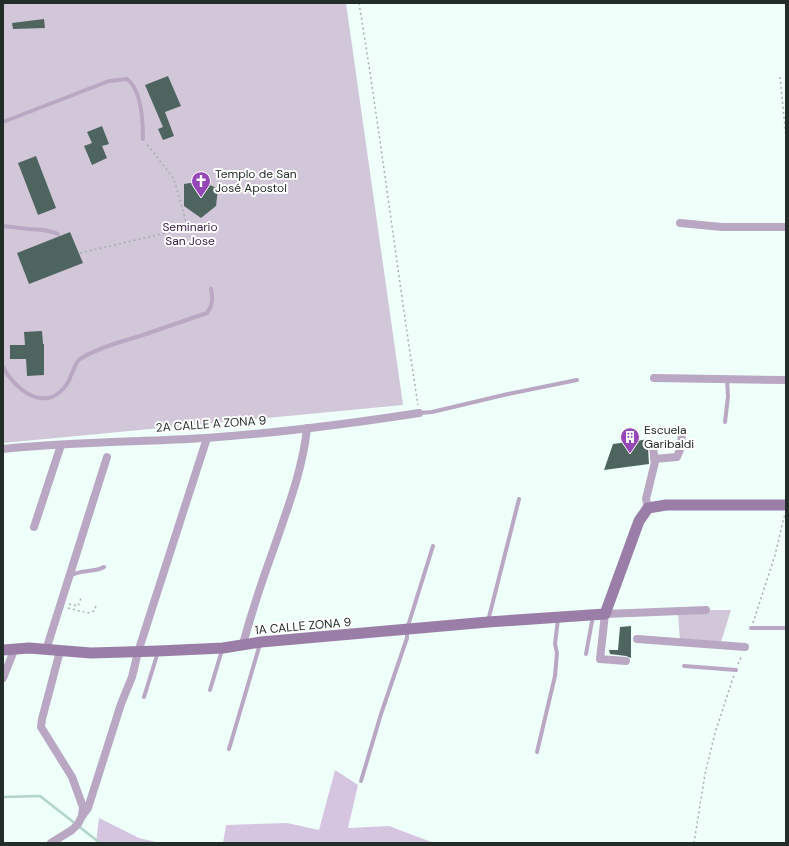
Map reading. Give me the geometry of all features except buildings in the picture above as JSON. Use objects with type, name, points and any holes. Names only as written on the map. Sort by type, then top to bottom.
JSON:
[{"type":"street","points":[[680,223],[722,226],[786,227]]},
{"type":"street","points":[[654,378],[786,380]]},
{"type":"street","name":"2A CALLE A ZONA 9","points":[[3,449],[207,438],[307,428],[419,413]]},
{"type":"street","points":[[243,644],[250,619],[284,520],[301,463],[307,428]]},
{"type":"street","points":[[654,459],[677,457],[681,447],[682,431]]},
{"type":"street","points":[[54,841],[72,830],[78,824],[88,808],[121,704],[132,677],[138,652],[207,438]]},
{"type":"street","points":[[34,527],[61,445]]},
{"type":"street","points":[[648,508],[646,499],[654,465],[653,448]]},
{"type":"street","points":[[46,650],[107,457]]},
{"type":"street","points":[[626,661],[600,659],[605,614],[639,521],[648,508],[666,505],[786,506]]},
{"type":"street","points":[[605,614],[706,610]]},
{"type":"street","name":"1A CALLE ZONA 9","points":[[3,650],[15,648],[91,654],[223,648],[261,642],[407,629],[605,614]]},
{"type":"street","points":[[637,639],[745,647]]},
{"type":"street","points":[[3,678],[15,648]]},
{"type":"street","points":[[60,651],[41,727],[72,777],[83,808],[82,816]]},
{"type":"lane","points":[[3,122],[109,81],[127,79],[133,83],[136,91],[143,118],[143,139]]},
{"type":"lane","points":[[3,226],[51,230],[58,234]]},
{"type":"lane","points":[[3,367],[10,378],[22,390],[37,397],[47,398],[57,395],[71,378],[74,367],[79,360],[107,346],[207,313],[210,309],[213,298],[211,289]]},
{"type":"lane","points":[[725,422],[728,397],[727,378]]},
{"type":"lane","points":[[419,413],[432,412],[577,380]]},
{"type":"lane","points":[[488,622],[520,499]]},
{"type":"lane","points":[[361,781],[381,714],[407,638],[407,629],[433,546]]},
{"type":"lane","points":[[70,576],[82,571],[101,569],[104,567]]},
{"type":"lane","points":[[586,654],[593,615]]},
{"type":"lane","points":[[537,752],[555,676],[555,644],[558,617]]},
{"type":"lane","points":[[751,628],[786,628]]},
{"type":"lane","points":[[229,749],[261,642]]},
{"type":"lane","points":[[210,690],[223,648]]},
{"type":"lane","points":[[144,697],[158,651]]},
{"type":"lane","points":[[684,666],[736,670]]},
{"type":"path","points":[[359,3],[377,114],[419,413]]},
{"type":"path","points":[[780,77],[786,137]]},
{"type":"path","points":[[80,253],[183,229],[186,226],[174,179],[143,139]]},
{"type":"path","points":[[61,604],[78,606],[81,598]]},
{"type":"path","points":[[61,604],[88,613],[94,611],[96,606]]},
{"type":"green space","name":"Seminario San Jose","points":[[3,3],[346,3],[403,405],[3,443]]},
{"type":"green space","points":[[731,610],[720,645],[680,642],[678,612]]},
{"type":"shaded area","points":[[335,770],[358,785],[348,828],[389,826],[434,843],[223,843],[226,825],[287,823],[319,830]]},
{"type":"shaded area","points":[[99,818],[139,838],[160,843],[96,843]]},
{"type":"waterway","points":[[3,797],[40,796],[100,843]]},
{"type":"place","name":"Templo de San José Apostol","points":[[201,198]]},
{"type":"place","name":"Escuela Garibaldi","points":[[630,454]]}]
